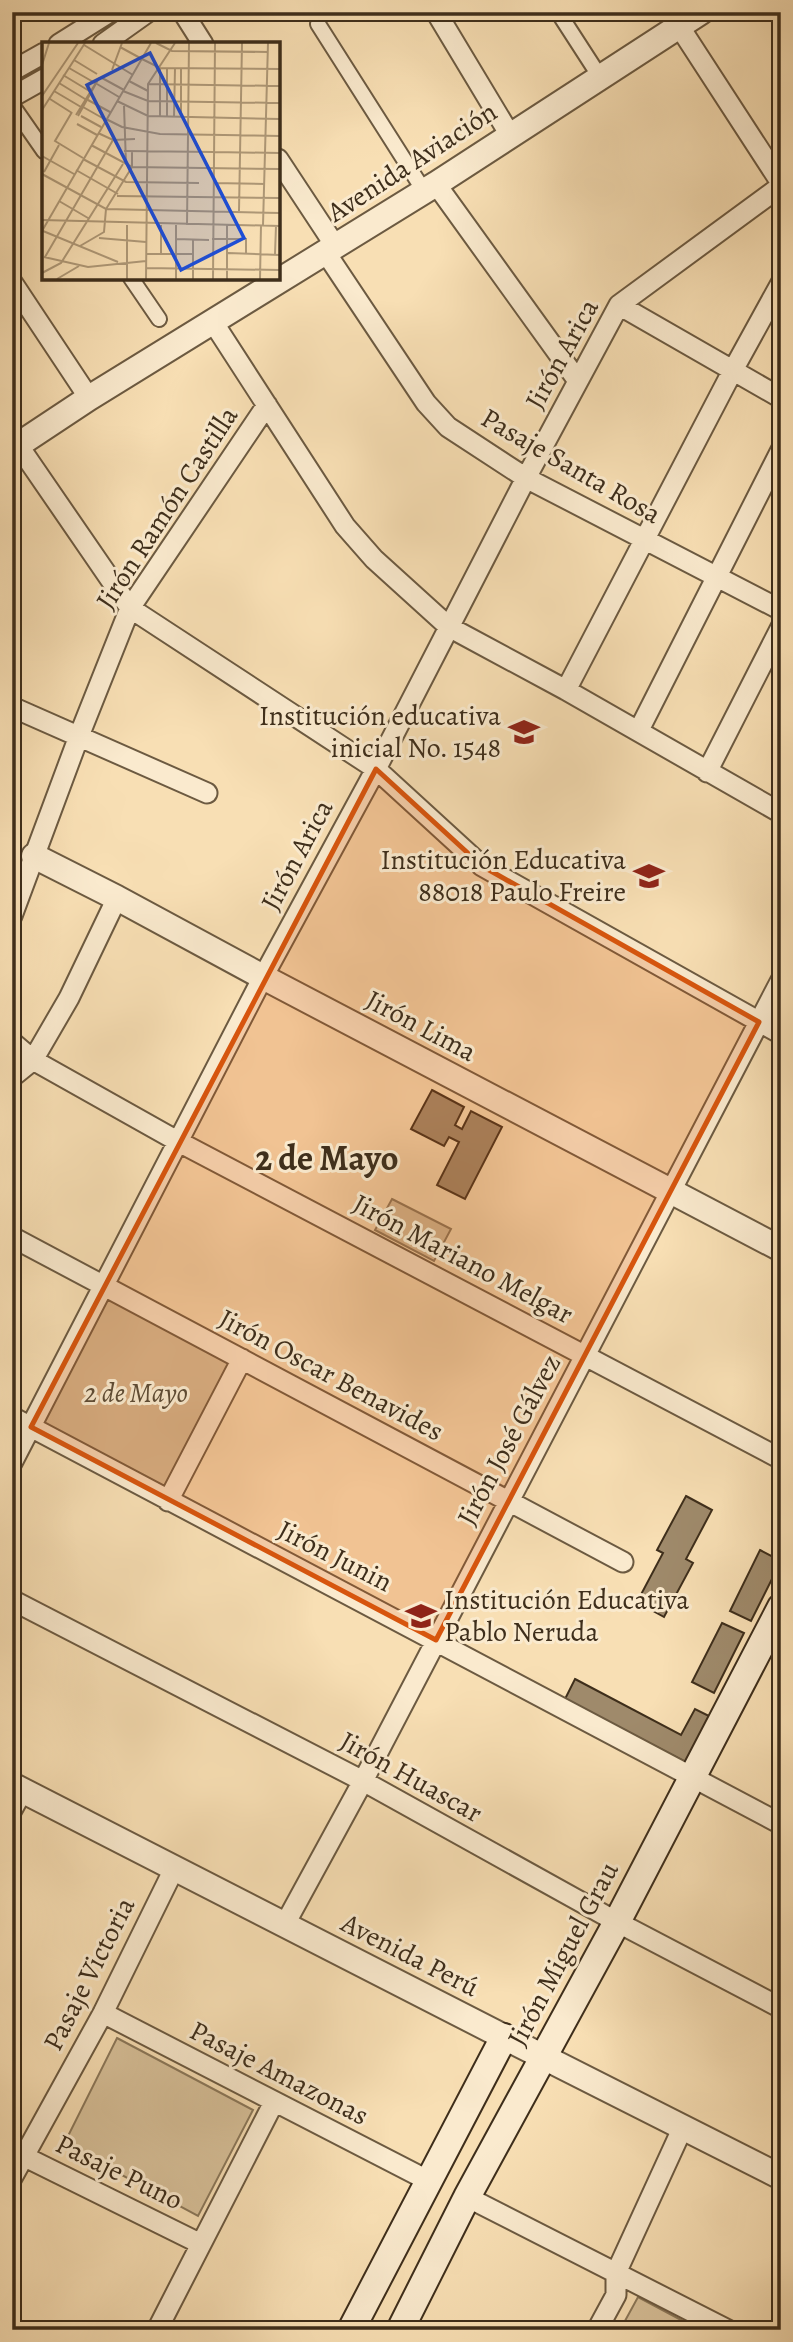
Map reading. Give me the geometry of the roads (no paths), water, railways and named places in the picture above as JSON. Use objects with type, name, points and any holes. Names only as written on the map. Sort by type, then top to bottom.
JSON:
[{"type":"main road","name":"Jirón Miguel Grau","points":[[400,2330],[467,2197],[617,1922],[692,1777],[773,1639],[781,1607]]},
{"type":"main road","name":"Jirón Miguel Grau","points":[[351,2330],[504,2037]]},
{"type":"street","points":[[61,42],[82,20],[110,12]]},
{"type":"street","points":[[106,42],[148,12]]},
{"type":"street","points":[[436,12],[510,135]]},
{"type":"street","points":[[558,12],[600,77]]},
{"type":"street","points":[[184,14],[202,42]]},
{"type":"street","points":[[685,19],[781,184]]},
{"type":"street","name":"Avenida Aviación","points":[[280,274],[331,250],[430,188],[685,19]]},
{"type":"street","points":[[318,24],[430,188],[578,382]]},
{"type":"street","points":[[12,71],[42,53]]},
{"type":"street","points":[[12,97],[42,80]]},
{"type":"street","points":[[12,105],[42,148]]},
{"type":"street","name":"Pasaje Santa Rosa","points":[[280,162],[426,403],[448,426],[526,478],[781,610]]},
{"type":"street","name":"Jirón Arica","points":[[12,1463],[263,977],[376,769],[619,304],[781,184]]},
{"type":"street","points":[[132,280],[159,319]]},
{"type":"street","points":[[12,282],[89,398]]},
{"type":"street","points":[[566,690],[781,283]]},
{"type":"street","name":"Avenida Aviación","points":[[15,447],[213,322],[253,287]]},
{"type":"street","points":[[619,304],[732,372],[781,398]]},
{"type":"street","points":[[213,322],[345,526],[374,559],[449,627],[639,730],[707,772],[779,809]]},
{"type":"street","name":"Jirón Ramón Castilla","points":[[12,916],[130,608],[267,405]]},
{"type":"street","points":[[15,447],[130,608],[376,769],[482,866],[781,1034]]},
{"type":"street","points":[[639,730],[781,450]]},
{"type":"street","points":[[707,772],[781,627]]},
{"type":"street","points":[[12,706],[207,793]]},
{"type":"street","name":"Jirón Lima","points":[[34,856],[781,1249]]},
{"type":"street","points":[[12,1077],[33,1060],[69,998],[117,898]]},
{"type":"street","name":"Jirón José Gálvez","points":[[285,1924],[363,1781],[781,980]]},
{"type":"street","name":"Jirón Mariano Melgar","points":[[12,1042],[33,1060],[178,1142],[781,1458]]},
{"type":"street","name":"Jirón Oscar Benavides","points":[[12,1237],[623,1562]]},
{"type":"street","points":[[168,1501],[242,1359]]},
{"type":"street","name":"Jirón Junin","points":[[12,1417],[781,1824]]},
{"type":"street","name":"Jirón Huascar","points":[[12,1600],[363,1781],[617,1922],[781,2008]]},
{"type":"street","name":"Avenida Perú","points":[[16,1795],[174,1868],[781,2177]]},
{"type":"street","name":"Pasaje Victoria","points":[[12,2178],[18,2153],[103,2013],[174,1868]]},
{"type":"street","name":"Pasaje Amazonas","points":[[103,2013],[429,2182]]},
{"type":"street","points":[[157,2330],[274,2102]]},
{"type":"street","points":[[597,2330],[616,2295],[616,2273],[683,2127]]},
{"type":"street","name":"Pasaje Puno","points":[[18,2153],[201,2244]]},
{"type":"street","points":[[467,2197],[728,2330]]},
{"type":"place","name":"Institución educativa inicial No. 1548","points":[[524,732]]},
{"type":"place","name":"Institución Educativa 88018 Paulo Freire","points":[[649,876]]},
{"type":"place","name":"Institución Educativa Pablo Neruda","points":[[421,1616]]},
{"type":"district","name":"2 de Mayo","points":[[327,1158]]}]
